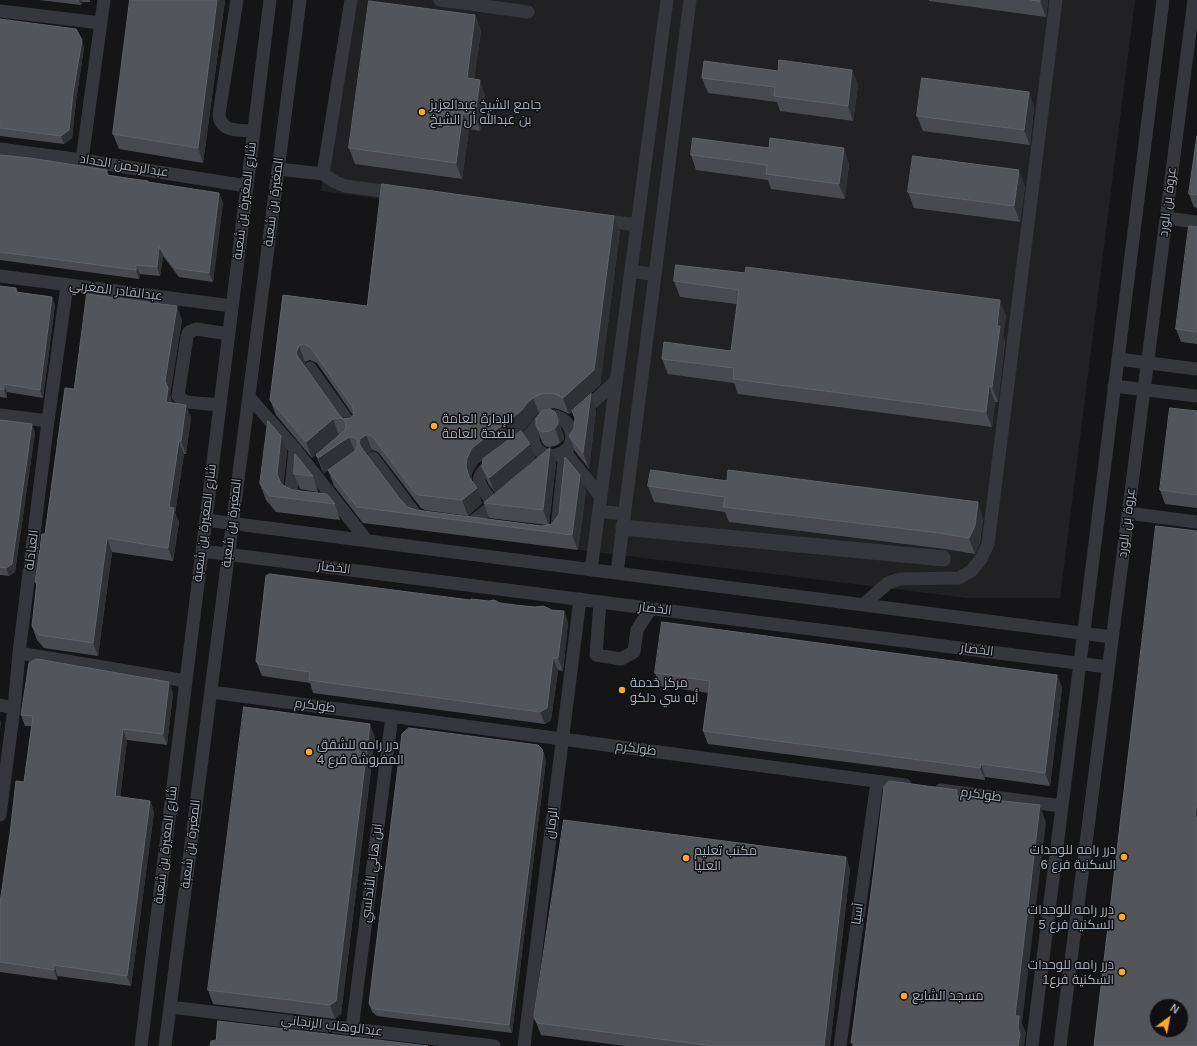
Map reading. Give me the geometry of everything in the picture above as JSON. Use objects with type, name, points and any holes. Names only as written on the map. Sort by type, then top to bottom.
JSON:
[{"type":"street","points":[[82,160],[104,0]]},
{"type":"street","points":[[237,0],[219,114],[220,121],[223,126],[233,130],[254,131]]},
{"type":"street","name":"شارع المغيرة بن شعبة","points":[[141,1046],[270,0]]},
{"type":"street","name":"المغيرة بن شعبة","points":[[165,1046],[300,0]]},
{"type":"street","points":[[323,174],[351,0]]},
{"type":"street","points":[[440,0],[528,12]]},
{"type":"street","points":[[591,570],[667,0]]},
{"type":"street","points":[[617,573],[690,0]]},
{"type":"street","points":[[863,605],[888,583],[900,579],[958,578],[971,571],[981,559],[988,544],[1056,0]]},
{"type":"street","points":[[1032,1046],[1163,0]]},
{"type":"street","name":"عروة بن الورد","points":[[1060,1046],[1194,0]]},
{"type":"street","points":[[0,11],[101,23]]},
{"type":"street","points":[[657,76],[680,79]]},
{"type":"street","name":"عبدالرحمن الحداد","points":[[0,149],[82,160],[247,186]]},
{"type":"street","points":[[278,169],[323,174],[334,182],[345,186],[406,194]]},
{"type":"street","points":[[586,218],[637,225]]},
{"type":"street","points":[[1166,218],[1197,222]]},
{"type":"street","points":[[631,271],[654,275]]},
{"type":"street","name":"عبدالقادر المغربي","points":[[0,276],[232,306]]},
{"type":"street","name":"العبادلة","points":[[0,815],[48,421],[67,285]]},
{"type":"street","points":[[220,405],[186,402],[178,396],[189,332],[196,329],[229,334]]},
{"type":"street","points":[[1118,359],[1197,369]]},
{"type":"street","points":[[310,368],[354,428]]},
{"type":"street","points":[[568,425],[616,381]]},
{"type":"street","points":[[1114,386],[1197,396]]},
{"type":"street","points":[[249,397],[295,449],[367,541]]},
{"type":"street","points":[[0,415],[48,421]]},
{"type":"street","points":[[541,533],[549,534],[554,532],[557,528],[565,452],[571,443],[572,437],[571,430],[568,425],[558,417],[545,418],[535,426],[533,432],[534,443],[537,448],[541,452],[552,456]]},
{"type":"street","points":[[494,505],[480,484],[479,478],[482,470],[533,432]]},
{"type":"street","points":[[295,449],[291,490],[294,495],[299,498],[337,502]]},
{"type":"street","points":[[565,452],[600,497]]},
{"type":"street","points":[[540,466],[552,456],[565,452]]},
{"type":"street","points":[[372,456],[416,515],[423,518],[436,520]]},
{"type":"street","points":[[311,469],[322,460]]},
{"type":"street","points":[[323,484],[334,476]]},
{"type":"street","points":[[470,524],[511,490]]},
{"type":"street","points":[[599,511],[623,523],[944,560],[944,557],[623,523]]},
{"type":"street","points":[[1128,513],[1197,522]]},
{"type":"street","points":[[206,520],[1112,637]]},
{"type":"street","points":[[457,522],[486,526]]},
{"type":"street","name":"الخضار","points":[[202,551],[1108,667]]},
{"type":"street","name":"الرمان","points":[[524,1046],[580,599]]},
{"type":"street","points":[[600,602],[596,655],[622,659],[634,652],[637,630],[651,608]]},
{"type":"street","points":[[19,653],[186,681]]},
{"type":"street","name":"طولكرم","points":[[211,692],[915,787]]},
{"type":"street","points":[[0,705],[14,708]]},
{"type":"street","name":"ابن هاني الأندلسي","points":[[352,1029],[392,716]]},
{"type":"street","name":"آسيا","points":[[840,1046],[877,782]]},
{"type":"street","name":"طولكرم","points":[[931,789],[1062,806]]},
{"type":"street","name":"عبدالوهاب الزنجاني","points":[[170,1007],[494,1046]]},
{"type":"shaded area","points":[[346,0],[1135,0],[1060,598],[967,598],[578,550],[620,232],[321,191]]},
{"type":"building","points":[[130,0],[217,0],[198,148],[113,134]]},
{"type":"building","name":"جامع الشيخ عبدالعزيز بن عبدالله أل الشيخ","points":[[369,1],[475,15],[467,78],[480,80],[475,115],[463,113],[456,163],[349,148]]},
{"type":"building","points":[[0,19],[76,29],[82,40],[73,93],[69,130],[61,136],[0,128]]},
{"type":"building","points":[[779,60],[852,70],[848,106],[774,96],[775,87],[702,78],[704,61],[778,71]]},
{"type":"building","points":[[922,78],[1029,92],[1024,130],[917,116]]},
{"type":"building","points":[[1197,136],[1197,195],[1189,194]]},
{"type":"building","points":[[693,138],[769,148],[770,138],[844,148],[839,184],[766,174],[767,165],[691,155]]},
{"type":"building","points":[[0,155],[107,170],[106,175],[219,193],[209,273],[175,268],[159,247],[157,267],[136,265],[136,270],[0,252]]},
{"type":"building","points":[[913,156],[1019,170],[1014,206],[908,192]]},
{"type":"building","points":[[382,184],[614,216],[594,370],[563,398],[555,394],[548,393],[541,394],[533,398],[521,411],[472,448],[467,458],[466,466],[469,477],[477,488],[462,500],[419,495],[415,493],[373,437],[366,435],[360,439],[359,443],[407,507],[416,510],[542,526],[552,524],[559,514],[565,457],[580,475],[572,535],[357,507],[328,470],[355,451],[358,444],[357,439],[349,437],[318,458],[316,455],[344,431],[346,428],[345,421],[341,418],[333,419],[306,442],[270,400],[283,295],[367,306]],"holes":[[[304,344],[311,348],[353,407],[354,414],[351,418],[343,419],[340,416],[296,353],[299,346]]]},
{"type":"building","points":[[1189,226],[1197,227],[1197,332],[1176,329]]},
{"type":"building","points":[[676,265],[745,273],[746,267],[1000,300],[997,326],[1000,326],[992,387],[989,386],[986,412],[733,379],[734,368],[662,359],[664,342],[731,351],[739,290],[674,281]]},
{"type":"building","points":[[0,286],[16,288],[16,292],[52,297],[40,390],[4,384],[4,390],[0,389]]},
{"type":"building","points":[[87,294],[177,306],[165,381],[168,388],[166,402],[186,405],[169,507],[174,508],[168,548],[107,538],[93,643],[39,635],[32,626],[37,582],[35,582],[42,534],[45,534],[65,388],[74,389]]},
{"type":"building","points":[[591,394],[583,453],[569,436],[574,428],[575,418],[572,411]]},
{"type":"building","points":[[1170,408],[1197,411],[1197,495],[1160,490]]},
{"type":"building","points":[[550,409],[555,412],[558,419],[558,424],[555,428],[543,432],[536,426],[536,418],[542,411]]},
{"type":"building","points":[[0,420],[32,424],[12,564],[6,568],[0,567]]},
{"type":"building","points":[[268,421],[281,436],[277,474],[281,484],[292,490],[327,494],[335,504],[270,496],[260,484]]},
{"type":"building","points":[[521,431],[530,444],[489,478],[482,467],[483,459]]},
{"type":"building","points":[[550,448],[543,510],[484,503]]},
{"type":"building","points":[[295,454],[313,476],[294,474]]},
{"type":"building","points":[[651,470],[727,481],[728,470],[978,502],[975,526],[969,538],[939,533],[723,507],[725,497],[648,486]]},
{"type":"building","points":[[1156,526],[1197,531],[1197,803],[1195,817],[1197,817],[1197,1046],[1094,1046]]},
{"type":"building","points":[[270,574],[470,600],[494,600],[500,603],[515,605],[535,607],[543,606],[550,610],[564,611],[558,658],[553,658],[547,708],[540,712],[309,680],[310,672],[258,664],[256,661],[266,576]]},
{"type":"building","points":[[662,622],[1057,675],[1045,773],[981,764],[980,768],[703,731],[710,681],[655,673]]},
{"type":"building","points":[[37,659],[169,682],[163,734],[123,729],[115,796],[150,801],[127,976],[54,965],[54,970],[0,962],[0,903],[16,781],[24,782],[33,716],[21,715],[29,663]]},
{"type":"building","points":[[244,707],[370,724],[336,1001],[330,1005],[208,990]]},
{"type":"building","points":[[409,728],[538,745],[542,749],[543,753],[509,1025],[374,1009],[369,1004],[402,734]]},
{"type":"building","points":[[889,781],[957,790],[957,796],[1040,805],[1015,1016],[1019,1016],[1018,1028],[1020,1034],[1018,1046],[853,1046],[853,1043],[851,1043],[884,787]]},
{"type":"building","points":[[564,820],[846,857],[824,1046],[713,1046],[537,1023],[534,1017]]},
{"type":"building","points":[[218,1021],[428,1046],[210,1046],[211,1041],[216,1040]]},
{"type":"place","name":"جامع الشيخ عبدالعزيز بن عبدالله أل الشيخ","points":[[422,112]]},
{"type":"place","name":"الإدارة العامة للصحة العامة","points":[[434,426]]},
{"type":"place","name":"مركز خدمة أيه سي دلكو","points":[[622,690]]},
{"type":"place","name":"درر رامه للشقق المفروشة فرع 4","points":[[309,752]]},
{"type":"place","name":"درر رامه للوحدات السكنية فرع 6","points":[[1124,857]]},
{"type":"place","name":"مكتب تعليم العليا","points":[[686,858]]},
{"type":"place","name":"درر رامه للوحدات السكنية فرع 5","points":[[1122,917]]},
{"type":"place","name":"درر رامه للوحدات السكنية فرع1","points":[[1122,972]]},
{"type":"place","name":"مسجد الشايع","points":[[904,996]]}]
